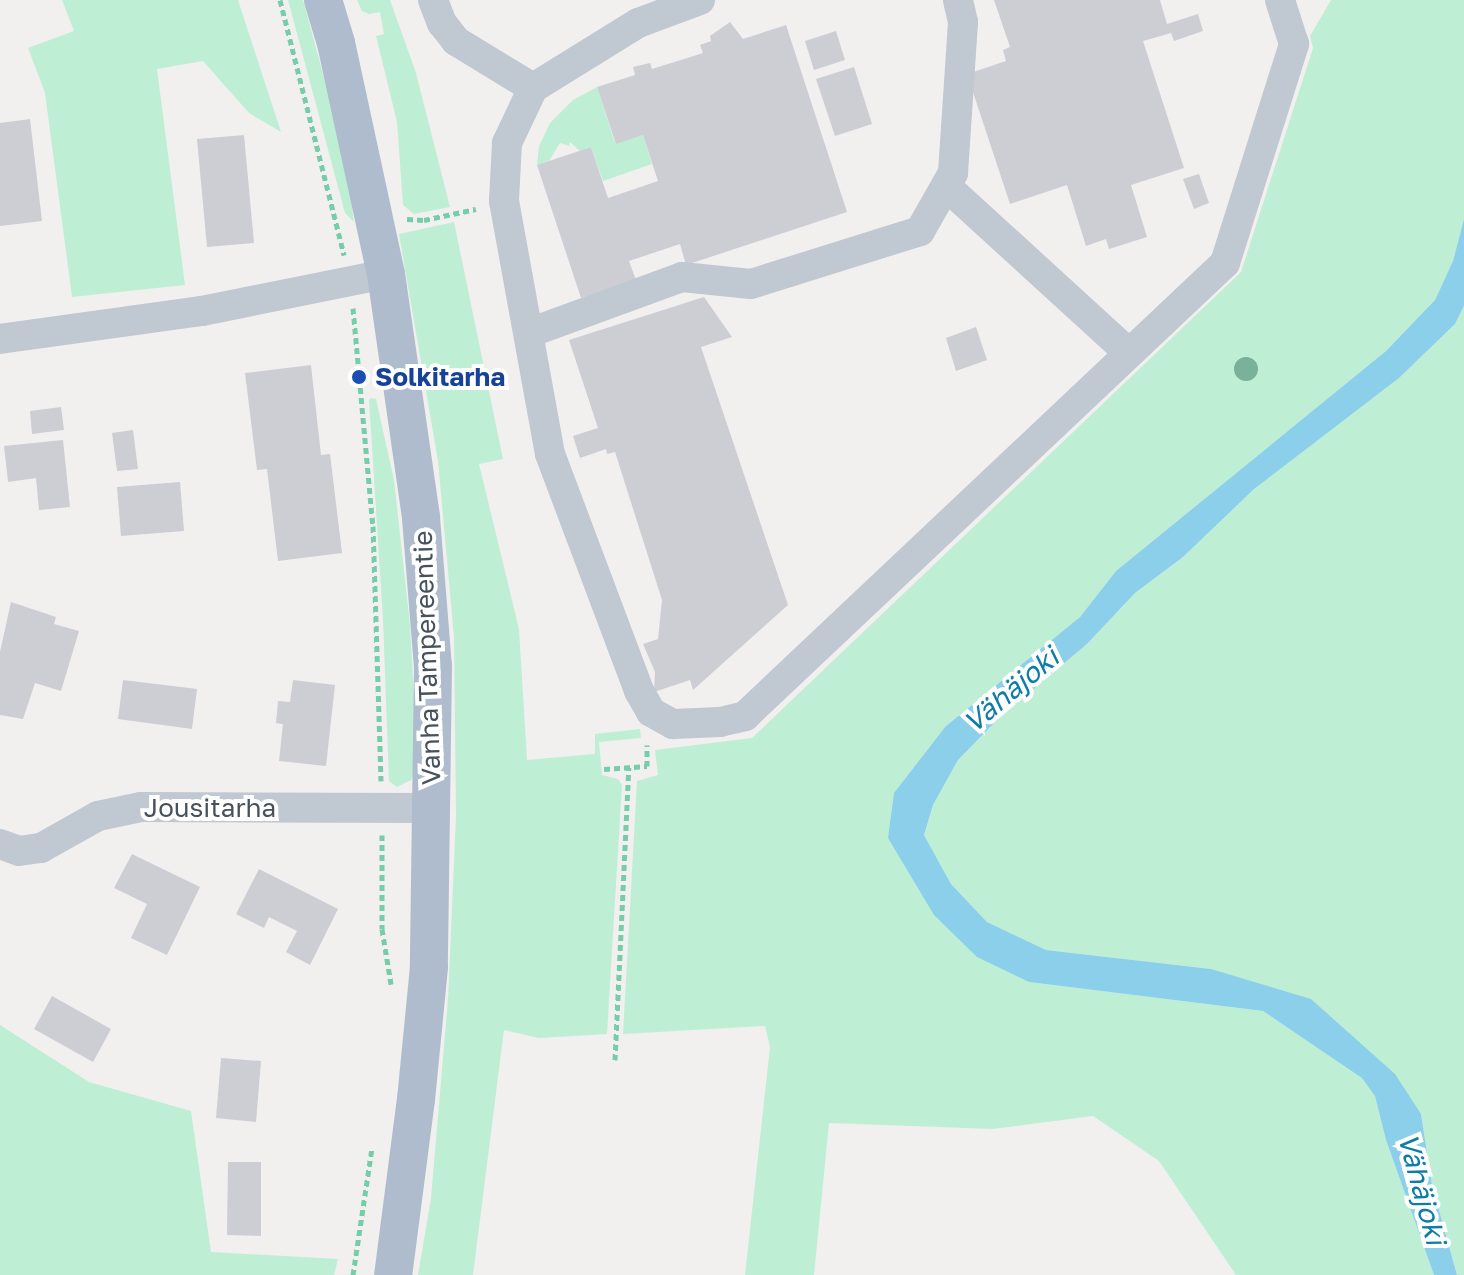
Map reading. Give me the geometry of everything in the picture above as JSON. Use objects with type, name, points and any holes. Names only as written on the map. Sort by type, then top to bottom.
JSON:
[{"type":"main road","name":"Vanha Tampereentie","points":[[323,0],[336,43],[368,278],[421,518],[433,666],[429,967],[416,1099],[393,1275]]},
{"type":"street","points":[[433,0],[442,23],[456,41],[533,88]]},
{"type":"street","points":[[700,0],[638,23],[533,88],[507,143],[504,201],[550,454],[639,691],[651,712],[673,724],[720,722],[745,716],[1225,263],[1294,44],[1280,0]]},
{"type":"street","points":[[529,333],[682,277],[751,284],[920,231],[953,173],[963,22],[958,0]]},
{"type":"street","points":[[946,186],[1129,353]]},
{"type":"street","points":[[0,339],[202,311],[368,278]]},
{"type":"street","name":"Jousitarha","points":[[0,844],[19,851],[41,848],[98,816],[141,807],[432,808]]},
{"type":"path","points":[[280,0],[368,278],[382,808],[382,929],[392,994]]},
{"type":"path","points":[[402,219],[424,220],[504,201]]},
{"type":"path","points":[[604,769],[647,766],[647,746]]},
{"type":"path","points":[[615,1060],[629,767]]},
{"type":"path","points":[[353,1275],[374,1136]]},
{"type":"green space","points":[[62,0],[238,0],[281,132],[249,113],[203,61],[157,69],[185,285],[72,297],[45,93],[28,48],[74,31]]},
{"type":"green space","points":[[288,0],[303,0],[345,155],[354,222],[345,213]]},
{"type":"green space","points":[[357,0],[390,0],[416,73],[450,207],[414,214],[403,205],[397,122],[376,36],[384,34],[380,12],[369,14],[362,11]]},
{"type":"green space","points":[[1331,0],[1464,0],[1464,219],[1453,261],[1435,300],[1386,351],[1116,571],[1080,617],[946,726],[888,838],[1029,982],[1263,1011],[1363,1078],[1375,1095],[1386,1140],[1434,1275],[1236,1275],[1159,1161],[1093,1116],[992,1129],[829,1123],[814,1275],[745,1275],[770,1047],[765,1026],[623,1034],[637,781],[658,775],[655,750],[752,738],[1241,272],[1313,48],[1310,36]]},
{"type":"green space","points":[[597,87],[615,143],[643,135],[652,164],[603,181],[591,147],[580,151],[570,142],[569,146],[560,143],[549,161],[537,165],[539,146],[550,123],[573,100]]},
{"type":"green space","points":[[454,222],[503,459],[479,464],[519,629],[527,760],[595,754],[595,734],[640,729],[641,738],[599,742],[602,775],[618,779],[622,785],[607,1034],[539,1038],[504,1030],[473,1275],[418,1275],[431,1198],[448,999],[456,816],[454,637],[438,461],[399,234]]},
{"type":"green space","points":[[1464,306],[1464,1275],[1457,1275],[1432,1185],[1421,1114],[1211,969],[1046,950],[987,922],[951,884],[924,835],[933,805],[958,760],[1001,716],[1087,644],[1135,593],[1183,557],[1253,489],[1399,378],[1455,324]]},
{"type":"green space","points":[[371,398],[376,399],[394,480],[410,625],[418,765],[411,780],[397,787],[389,781]]},
{"type":"green space","points":[[0,1025],[89,1082],[191,1111],[211,1252],[338,1259],[334,1275],[0,1275]]},
{"type":"water","name":"Vähäjoki","points":[[1464,219],[1464,306],[1455,324],[1399,378],[1254,489],[1183,557],[1135,593],[1087,644],[1001,716],[958,760],[933,805],[924,835],[951,884],[987,922],[1046,950],[1211,969],[1311,999],[1395,1074],[1421,1114],[1432,1185],[1457,1275],[1434,1275],[1386,1140],[1375,1096],[1362,1078],[1263,1011],[1029,982],[977,957],[934,915],[888,838],[894,793],[946,726],[1080,617],[1116,571],[1386,351],[1435,300],[1453,261]]},
{"type":"building","points":[[994,0],[1160,0],[1167,24],[1198,14],[1203,31],[1174,41],[1171,33],[1143,41],[1184,168],[1131,185],[1147,237],[1109,249],[1106,239],[1086,246],[1067,185],[1010,204],[967,74],[1006,61],[1003,50],[1010,47]]},
{"type":"building","points":[[730,22],[743,39],[786,25],[847,212],[686,265],[680,244],[629,261],[636,280],[581,298],[537,165],[591,147],[608,198],[658,181],[643,135],[616,144],[597,87],[635,75],[633,67],[650,63],[652,69],[703,53],[700,45],[711,41],[710,36]]},
{"type":"building","points":[[836,31],[845,60],[814,70],[805,41]]},
{"type":"building","points":[[854,67],[872,124],[835,136],[816,79]]},
{"type":"building","points":[[30,119],[42,221],[0,226],[0,123]]},
{"type":"building","points":[[244,135],[254,243],[207,247],[197,139]]},
{"type":"building","points":[[1199,174],[1209,203],[1194,209],[1183,179]]},
{"type":"building","points":[[704,297],[732,337],[701,347],[788,605],[693,690],[690,680],[654,692],[655,672],[643,644],[658,639],[662,600],[615,452],[607,454],[606,449],[580,458],[573,436],[598,428],[569,340]]},
{"type":"building","points":[[976,327],[987,360],[956,371],[946,338]]},
{"type":"building","points":[[311,365],[321,455],[330,454],[342,553],[278,561],[267,469],[257,470],[245,373]]},
{"type":"building","points":[[61,407],[64,430],[32,434],[30,411]]},
{"type":"building","points":[[133,430],[138,469],[117,471],[112,433]]},
{"type":"building","points":[[63,440],[70,507],[39,510],[36,478],[8,482],[4,446]]},
{"type":"building","points":[[180,482],[184,531],[121,536],[117,487]]},
{"type":"building","points":[[11,602],[56,617],[54,624],[79,631],[61,691],[35,683],[23,719],[0,715],[0,652]]},
{"type":"building","points":[[123,680],[197,689],[192,729],[118,719]]},
{"type":"building","points":[[293,680],[335,685],[326,766],[279,761],[283,724],[276,723],[278,701],[290,702]]},
{"type":"building","points":[[132,854],[200,887],[167,955],[131,938],[147,904],[114,888]]},
{"type":"building","points":[[259,869],[338,909],[310,965],[286,952],[297,931],[269,917],[264,928],[236,914]]},
{"type":"building","points":[[52,996],[111,1029],[93,1062],[34,1029]]},
{"type":"building","points":[[221,1058],[261,1061],[256,1122],[216,1118]]},
{"type":"building","points":[[228,1162],[261,1162],[261,1236],[227,1235]]},
{"type":"place","name":"Solkitarha","points":[[359,377]]}]
